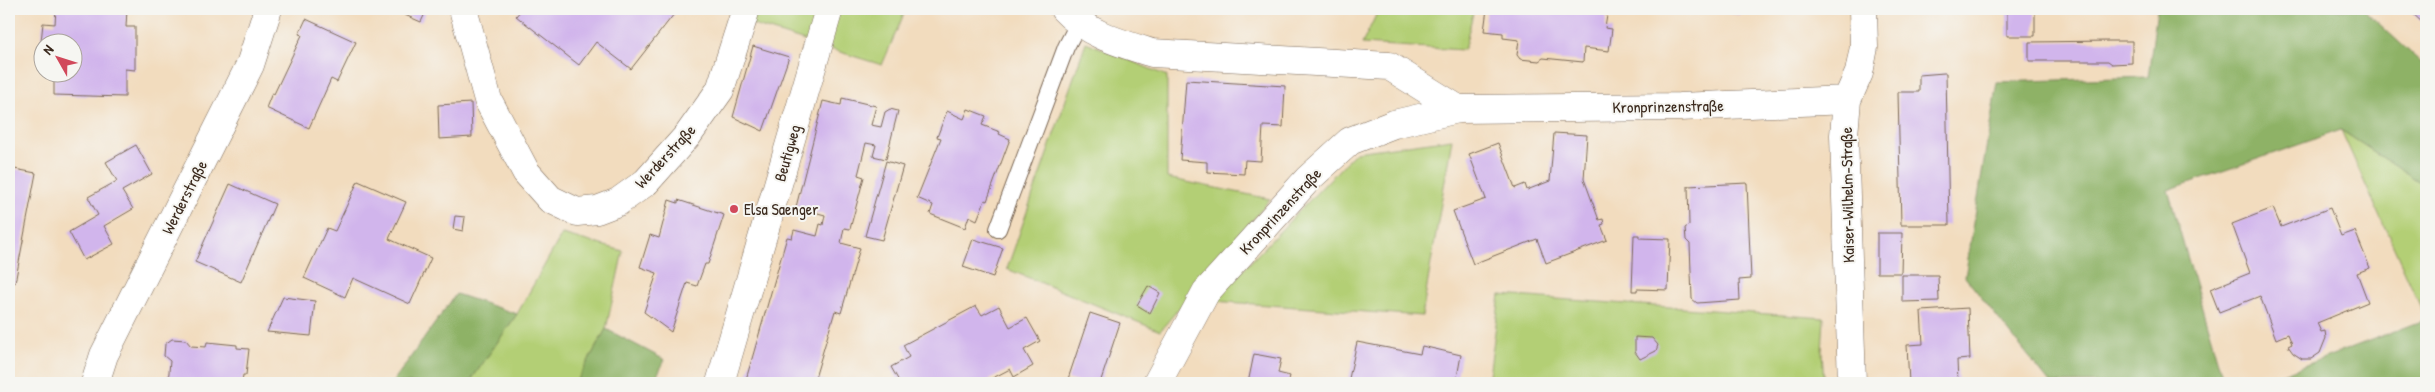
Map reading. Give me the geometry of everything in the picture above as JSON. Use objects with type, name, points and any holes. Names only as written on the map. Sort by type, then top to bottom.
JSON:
[{"type":"street","name":"Werderstraße","points":[[95,383],[104,355],[250,65],[268,9]]},
{"type":"street","name":"Werderstraße","points":[[463,9],[488,100],[526,172],[550,199],[577,212],[597,210],[618,202],[646,182],[688,135],[720,90],[746,9]]},
{"type":"street","name":"Beutigweg","points":[[720,383],[829,9]]},
{"type":"street","name":"Kaiser-Wilhelm-Straße","points":[[1852,383],[1844,135],[1847,100],[1859,72],[1864,47],[1863,9]]},
{"type":"street","points":[[1071,16],[1117,42],[1152,53],[1389,66],[1458,109]]},
{"type":"street","name":"Kronprinzenstraße","points":[[1157,383],[1206,292],[1308,179],[1350,140],[1394,124],[1458,109],[1679,107],[1847,100]]},
{"type":"lane","points":[[998,229],[1066,47],[1071,16]]},
{"type":"green space","points":[[755,9],[906,9],[882,65],[750,24]]},
{"type":"green space","points":[[1379,9],[1474,9],[1464,50],[1362,44]]},
{"type":"green space","points":[[2157,9],[2363,9],[2426,67],[2426,186],[2341,130],[2168,190],[2224,383],[2050,383],[1965,277],[1997,82],[2148,77]]},
{"type":"green space","points":[[1086,42],[1167,76],[1167,178],[1270,199],[1160,331],[1007,269]]},
{"type":"green space","points":[[2341,130],[2426,186],[2426,319]]},
{"type":"green space","points":[[1452,139],[1422,316],[1213,301],[1356,152]]},
{"type":"green space","points":[[562,234],[623,251],[606,329],[576,383],[469,383],[517,314]]},
{"type":"green space","points":[[456,294],[517,314],[469,383],[392,383]]},
{"type":"green space","points":[[1500,295],[1824,318],[1822,352],[1824,383],[1488,383]]},
{"type":"green space","points":[[2426,319],[2426,383],[2259,383]]},
{"type":"green space","points":[[606,329],[665,360],[653,383],[576,383]]},
{"type":"building","points":[[56,9],[127,9],[126,27],[135,27],[135,70],[125,69],[125,97],[54,95],[54,82],[82,82],[82,32],[42,32],[43,23],[55,24]]},
{"type":"building","points":[[391,9],[427,9],[421,22]]},
{"type":"building","points":[[522,9],[678,9],[631,69],[596,42],[579,65],[516,16]]},
{"type":"building","points":[[1487,9],[1608,9],[1605,28],[1612,29],[1609,51],[1584,48],[1583,62],[1543,58],[1539,61],[1520,59],[1517,55],[1519,40],[1503,38],[1503,33],[1484,31]]},
{"type":"building","points":[[1703,9],[1741,9],[1740,15]]},
{"type":"building","points":[[2007,9],[2035,9],[2035,36],[2007,36]]},
{"type":"building","points":[[2408,9],[2426,9],[2426,26]]},
{"type":"building","points":[[306,19],[356,42],[337,82],[331,79],[309,128],[266,108],[302,35],[299,34]]},
{"type":"building","points":[[2132,41],[2132,63],[2112,64],[2108,61],[2029,61],[2029,42]]},
{"type":"building","points":[[753,46],[789,57],[763,131],[733,117]]},
{"type":"building","points":[[1946,73],[1949,225],[1901,225],[1898,92],[1919,92],[1919,75]]},
{"type":"building","points":[[1186,80],[1285,86],[1283,127],[1263,126],[1261,161],[1245,160],[1244,174],[1207,172],[1207,162],[1180,160]]},
{"type":"building","points":[[842,98],[876,106],[871,125],[881,127],[885,112],[890,109],[898,111],[886,159],[873,156],[876,145],[866,143],[858,175],[864,177],[850,229],[844,228],[841,243],[860,248],[841,313],[835,311],[815,378],[831,383],[745,383],[787,237],[792,238],[794,230],[817,236],[820,224],[823,225],[825,215],[796,207],[823,101],[841,105]]},
{"type":"building","points":[[471,103],[472,137],[439,139],[438,105]]},
{"type":"building","points":[[968,109],[986,116],[982,125],[1000,132],[999,134],[1010,139],[987,201],[985,200],[977,220],[969,216],[965,228],[930,214],[933,205],[917,198],[941,138],[937,137],[947,111],[964,119]]},
{"type":"building","points":[[1554,133],[1587,135],[1584,179],[1599,220],[1603,219],[1604,224],[1601,225],[1607,240],[1546,263],[1537,239],[1473,264],[1453,211],[1486,199],[1469,154],[1498,143],[1515,188],[1525,184],[1527,190],[1550,181]]},
{"type":"building","points":[[136,145],[152,174],[122,191],[133,209],[104,226],[114,244],[84,260],[69,232],[98,215],[88,197],[117,181],[106,162]]},
{"type":"building","points":[[886,161],[903,166],[882,240],[865,236]]},
{"type":"building","points":[[9,168],[36,173],[15,283],[9,281]]},
{"type":"building","points":[[358,181],[406,202],[389,239],[431,258],[410,304],[353,278],[345,297],[304,278],[327,228],[335,231]]},
{"type":"building","points":[[1747,183],[1751,279],[1739,280],[1740,300],[1697,303],[1692,299],[1690,244],[1686,240],[1685,228],[1689,225],[1688,186]]},
{"type":"building","points":[[230,184],[275,204],[241,282],[195,262]]},
{"type":"building","points":[[669,200],[678,203],[678,200],[724,215],[708,264],[705,264],[697,286],[687,283],[671,332],[644,312],[657,273],[640,267],[650,235],[659,238]]},
{"type":"building","points":[[2273,208],[2281,227],[2330,208],[2341,236],[2355,231],[2370,268],[2357,273],[2368,302],[2317,323],[2321,332],[2325,331],[2326,338],[2320,353],[2311,359],[2302,359],[2293,353],[2288,346],[2292,344],[2288,334],[2276,339],[2260,296],[2219,312],[2210,289],[2250,273],[2232,224]]},
{"type":"building","points":[[455,216],[465,217],[463,231],[453,229]]},
{"type":"building","points":[[1877,233],[1902,233],[1901,273],[1877,273]]},
{"type":"building","points":[[1634,235],[1639,235],[1639,238],[1670,239],[1668,290],[1637,289],[1637,291],[1632,291]]},
{"type":"building","points":[[973,239],[1003,248],[993,277],[963,267]]},
{"type":"building","points":[[1902,275],[1938,275],[1939,301],[1902,302]]},
{"type":"building","points":[[1148,286],[1160,293],[1150,313],[1137,305]]},
{"type":"building","points":[[283,297],[315,301],[311,336],[267,332]]},
{"type":"building","points":[[976,306],[982,315],[999,306],[1010,327],[1027,318],[1040,341],[1024,350],[1033,366],[1014,377],[1010,369],[989,380],[990,383],[900,383],[891,367],[909,357],[903,345]]},
{"type":"building","points":[[1968,308],[1970,359],[1957,360],[1958,383],[1909,383],[1907,345],[1923,344],[1921,311]]},
{"type":"building","points":[[1090,313],[1120,323],[1100,383],[1080,383],[1068,379]]},
{"type":"building","points":[[1635,337],[1652,338],[1658,345],[1656,351],[1640,359],[1635,352]]},
{"type":"building","points":[[172,339],[186,340],[191,346],[206,347],[207,342],[237,345],[237,348],[249,349],[246,375],[243,375],[242,383],[168,383],[170,361],[164,356],[165,344]]},
{"type":"building","points":[[1357,342],[1420,354],[1422,346],[1461,355],[1456,383],[1348,383]]},
{"type":"building","points":[[1254,354],[1281,359],[1278,373],[1290,376],[1288,383],[1248,383]]},
{"type":"place","name":"Elsa Saenger","points":[[734,209]]}]
